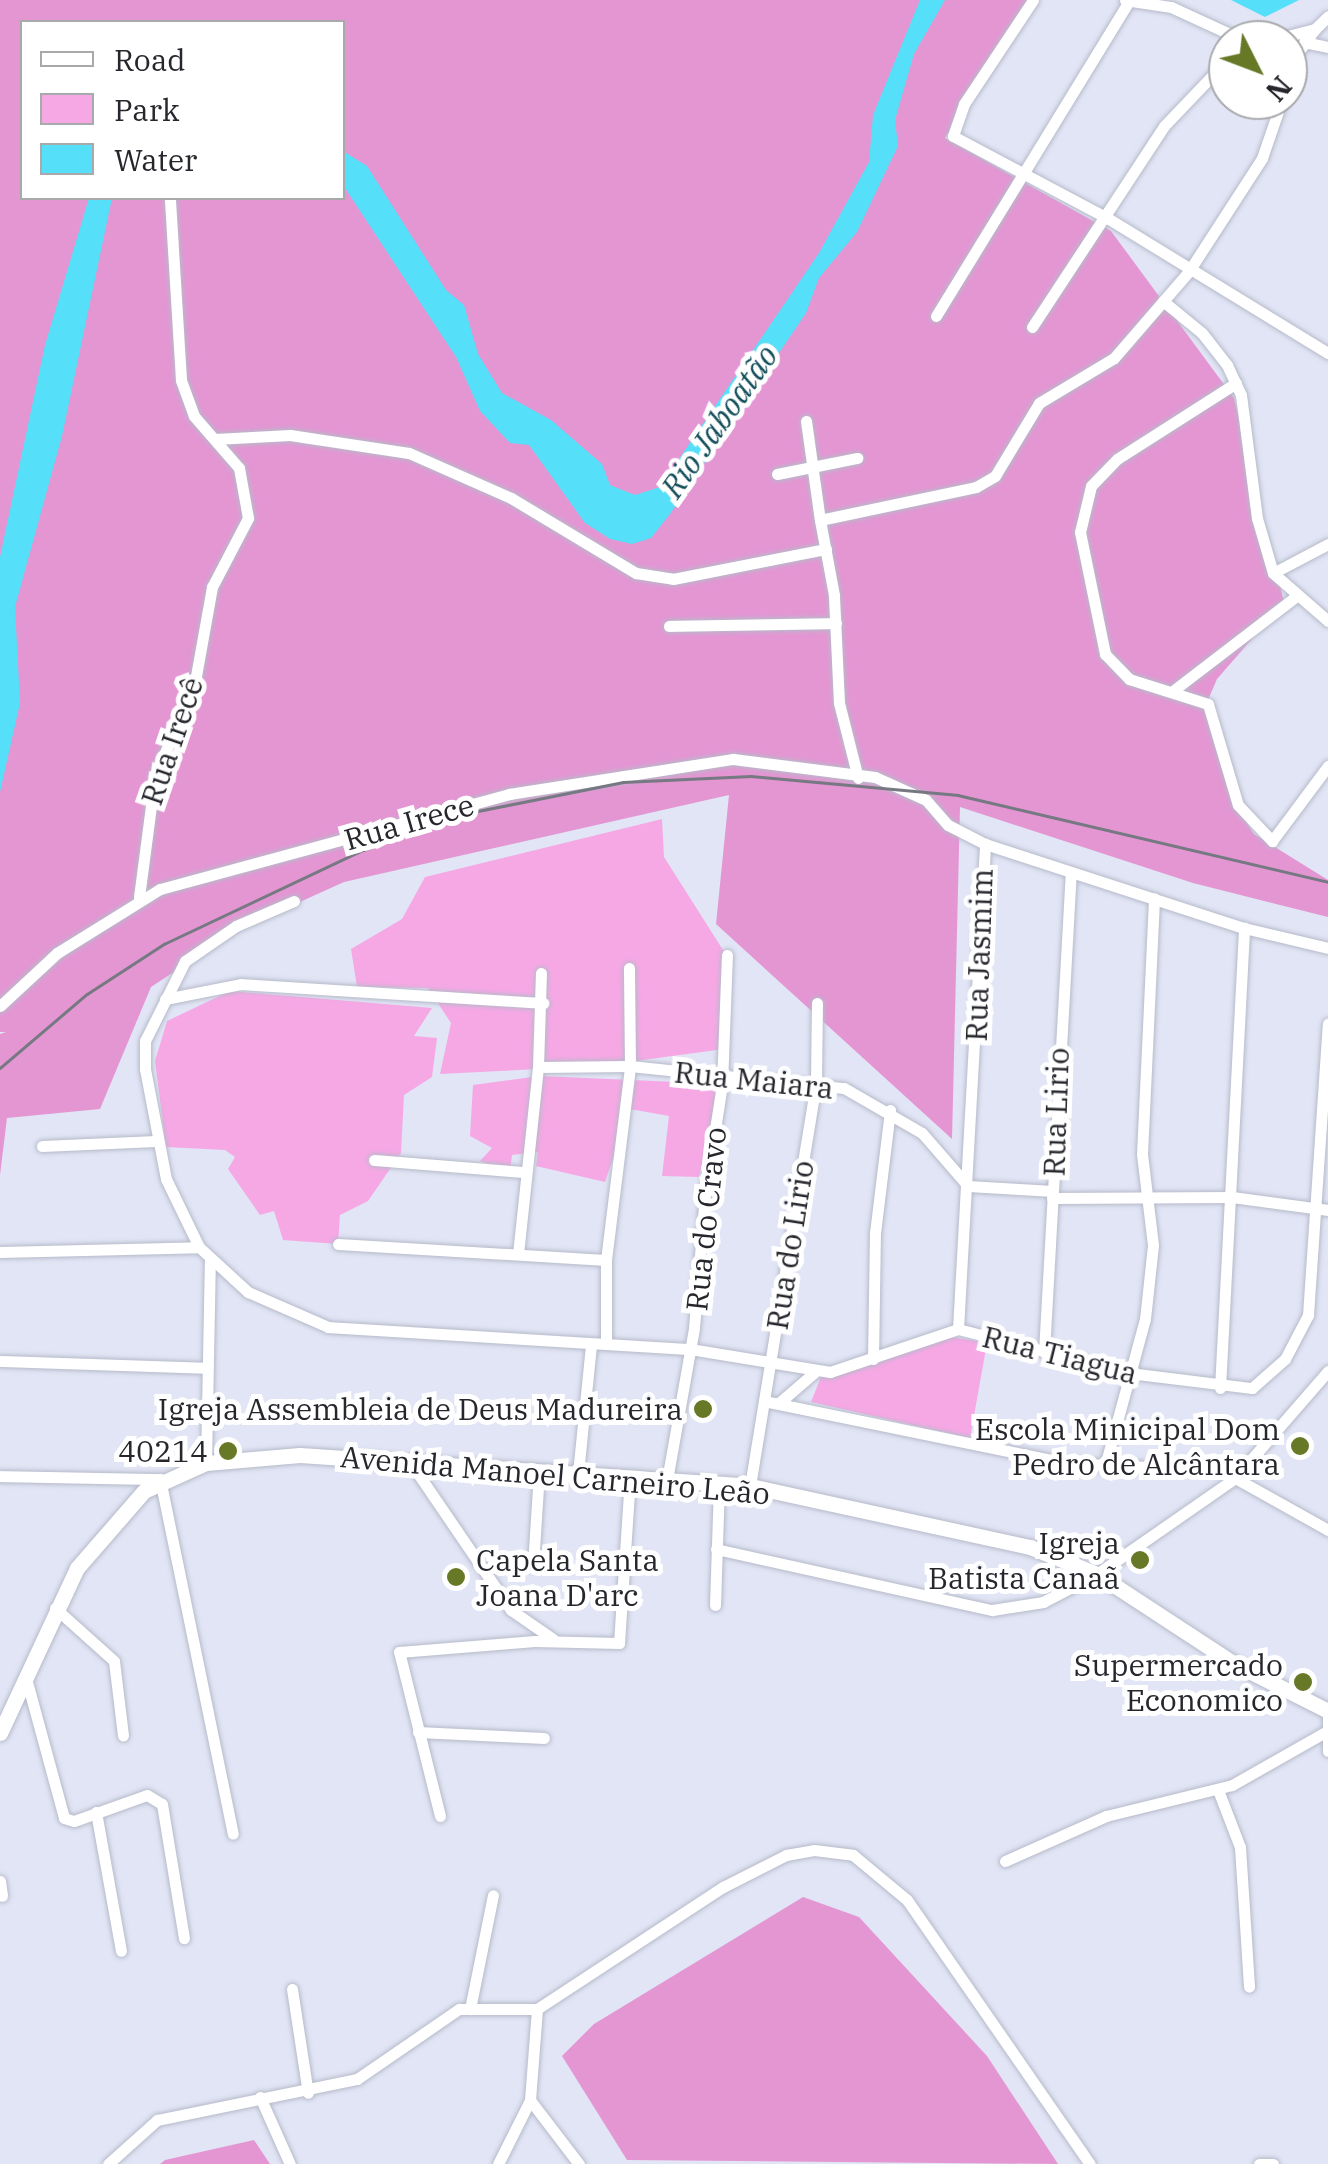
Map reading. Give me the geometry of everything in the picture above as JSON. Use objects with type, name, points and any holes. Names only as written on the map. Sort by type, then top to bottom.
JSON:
[{"type":"main road","name":"Avenida Manoel Carneiro Leão","points":[[0,1733],[55,1608],[112,1525],[160,1478],[206,1464],[300,1455],[750,1486],[1030,1547],[1097,1574],[1233,1663],[1328,1711]]},
{"type":"street","points":[[1033,0],[964,104],[953,136],[1109,218],[1328,353]]},
{"type":"street","points":[[1122,0],[1170,8],[1208,25]]},
{"type":"street","points":[[936,316],[1027,176],[1130,0]]},
{"type":"street","points":[[1308,37],[1328,16]]},
{"type":"street","points":[[1308,31],[1315,29]]},
{"type":"street","points":[[1032,327],[1109,218],[1164,126],[1208,80]]},
{"type":"street","points":[[820,520],[987,482],[1006,464],[1014,436],[1039,404],[1114,358],[1190,271],[1254,173],[1274,120]]},
{"type":"street","name":"Rua Irecê","points":[[139,897],[154,776],[194,688],[212,587],[248,518],[245,481],[194,416],[181,380],[170,200]]},
{"type":"street","points":[[1163,301],[1213,345],[1236,382],[1273,573],[1295,597],[1328,621]]},
{"type":"street","points":[[1236,382],[1108,465],[1091,486],[1082,516],[1108,662],[1129,679],[1174,690],[1208,704],[1238,805],[1272,841],[1328,766]]},
{"type":"street","points":[[806,421],[836,623],[839,703],[858,778]]},
{"type":"street","points":[[215,440],[290,436],[409,453],[512,498],[636,573],[673,579],[826,549]]},
{"type":"street","points":[[777,474],[857,458]]},
{"type":"street","points":[[1273,573],[1328,544]]},
{"type":"street","points":[[1174,690],[1295,597]]},
{"type":"street","points":[[670,626],[836,623]]},
{"type":"street","name":"Rua Irece","points":[[0,1006],[57,953],[139,897],[492,798],[674,765],[734,759],[858,778],[874,777],[926,800],[948,826],[984,844]]},
{"type":"street","name":"Rua Jasmim","points":[[958,1329],[984,844],[1244,928],[1328,948]]},
{"type":"street","name":"Rua Lirio","points":[[1044,1352],[1071,873]]},
{"type":"street","points":[[1105,1466],[1145,1319],[1152,1246],[1146,1196],[1144,1080],[1154,898]]},
{"type":"street","name":"Rua Tiagua","points":[[294,901],[236,926],[185,961],[145,1040],[156,1141],[200,1247],[210,1261],[262,1301],[313,1324],[690,1349],[816,1371],[873,1359],[958,1329],[1129,1373],[1242,1391],[1262,1382],[1302,1332],[1322,1209],[1328,1024]]},
{"type":"street","points":[[1220,1388],[1244,928]]},
{"type":"street","name":"Rua do Cravo","points":[[666,1480],[690,1349],[722,1079],[727,955]]},
{"type":"street","points":[[606,1344],[606,1260],[630,1066],[629,968]]},
{"type":"street","points":[[518,1254],[538,1067],[541,973]]},
{"type":"street","points":[[165,999],[241,984],[543,1004]]},
{"type":"street","name":"Rua do Lirio","points":[[750,1486],[816,1082],[817,1003]]},
{"type":"street","name":"Rua Maiara","points":[[538,1067],[630,1066],[722,1079],[816,1082],[890,1110],[922,1133],[968,1186]]},
{"type":"street","points":[[873,1359],[875,1234],[890,1110]]},
{"type":"street","points":[[42,1146],[156,1141]]},
{"type":"street","points":[[374,1160],[524,1172]]},
{"type":"street","points":[[968,1186],[1052,1194],[1232,1197],[1322,1209]]},
{"type":"street","points":[[338,1244],[606,1260]]},
{"type":"street","points":[[0,1252],[200,1247]]},
{"type":"street","points":[[206,1464],[210,1261]]},
{"type":"street","points":[[578,1473],[591,1344]]},
{"type":"street","points":[[0,1361],[206,1368]]},
{"type":"street","points":[[716,1549],[992,1610],[1043,1602],[1097,1574],[1235,1478],[1328,1370]]},
{"type":"street","points":[[780,1402],[816,1371]]},
{"type":"street","points":[[764,1401],[1105,1466],[1168,1468]]},
{"type":"street","points":[[410,1462],[511,1610],[555,1641]]},
{"type":"street","points":[[534,1566],[538,1471]]},
{"type":"street","points":[[0,1476],[160,1478],[233,1834]]},
{"type":"street","points":[[440,1816],[399,1652],[555,1641],[619,1642],[630,1476]]},
{"type":"street","points":[[1235,1478],[1328,1530]]},
{"type":"street","points":[[715,1605],[719,1485]]},
{"type":"street","points":[[55,1608],[114,1662],[123,1735]]},
{"type":"street","points":[[26,1678],[64,1818],[146,1795],[158,1798],[184,1938]]},
{"type":"street","points":[[1328,1711],[1328,1751]]},
{"type":"street","points":[[1005,1861],[1106,1816],[1218,1790],[1327,1731]]},
{"type":"street","points":[[418,1732],[544,1738]]},
{"type":"street","points":[[1218,1790],[1240,1847],[1250,1987]]},
{"type":"street","points":[[96,1812],[121,1951]]},
{"type":"street","points":[[108,2164],[157,2120],[260,2098],[308,2093],[357,2080],[426,2028],[470,2009],[537,2008],[760,1866],[786,1855],[836,1850],[871,1866],[907,1900],[1090,2164]]},
{"type":"street","points":[[0,1881],[2,1896]]},
{"type":"street","points":[[470,2009],[493,1894]]},
{"type":"street","points":[[292,1989],[308,2093]]},
{"type":"street","points":[[505,2163],[530,2100],[537,2008]]},
{"type":"street","points":[[260,2098],[290,2164]]},
{"type":"street","points":[[530,2100],[573,2163]]},
{"type":"street","points":[[1259,2164],[1272,2164]]},
{"type":"green space","points":[[662,819],[664,857],[723,950],[724,1049],[598,1066],[440,1074],[451,1023],[428,988],[357,987],[351,949],[402,919],[425,877]]},
{"type":"green space","points":[[230,991],[432,1008],[414,1036],[437,1038],[432,1077],[404,1095],[401,1153],[368,1201],[340,1215],[338,1244],[283,1240],[274,1211],[260,1215],[228,1169],[235,1157],[225,1150],[166,1147],[155,1061],[167,1021]]},
{"type":"green space","points":[[540,1076],[722,1084],[699,1177],[662,1176],[669,1116],[630,1109],[605,1182],[536,1166],[538,1152],[512,1155],[510,1171],[480,1161],[492,1148],[470,1136],[473,1085]]},
{"type":"green space","points":[[952,1337],[987,1343],[970,1438],[811,1402],[821,1377]]},
{"type":"shaded area","points":[[0,0],[1032,0],[945,138],[1111,231],[1234,398],[1284,602],[1217,679],[1204,709],[1231,799],[1254,834],[1328,880],[1328,917],[1193,883],[960,807],[952,1139],[716,924],[729,795],[344,882],[238,930],[151,987],[100,1109],[7,1118],[0,1175],[0,1034],[6,1032],[0,1032]]},
{"type":"shaded area","points":[[803,1897],[859,1917],[987,2056],[1058,2164],[627,2160],[562,2056],[594,2024]]},
{"type":"shaded area","points":[[254,2140],[270,2164],[160,2164],[165,2160]]},
{"type":"water","name":"Rio Jaboatão","points":[[920,0],[945,0],[914,54],[895,120],[898,146],[857,232],[819,278],[806,313],[670,514],[651,538],[632,544],[610,539],[585,523],[529,445],[510,443],[480,411],[456,357],[345,188],[345,152],[367,166],[446,290],[464,305],[478,354],[502,393],[551,420],[602,464],[610,485],[635,495],[660,487],[819,253],[869,162],[873,115]]},
{"type":"water","points":[[1231,0],[1299,0],[1265,17]]},
{"type":"water","points":[[88,200],[112,200],[62,436],[15,607],[20,703],[0,792],[0,557],[45,345]]},
{"type":"tram line","points":[[0,1068],[87,994],[164,944],[363,850],[468,813],[623,782],[751,776],[958,795],[1328,882]]},
{"type":"place","name":"Igreja Assembleia de Deus Madureira","points":[[703,1409]]},
{"type":"place","name":"Escola Minicipal Dom Pedro de Alcântara","points":[[1300,1446]]},
{"type":"place","name":"40214","points":[[228,1451]]},
{"type":"place","name":"Igreja Batista Canaã","points":[[1140,1560]]},
{"type":"place","name":"Capela Santa Joana D'arc","points":[[456,1577]]},
{"type":"place","name":"Supermercado Economico","points":[[1303,1682]]}]
